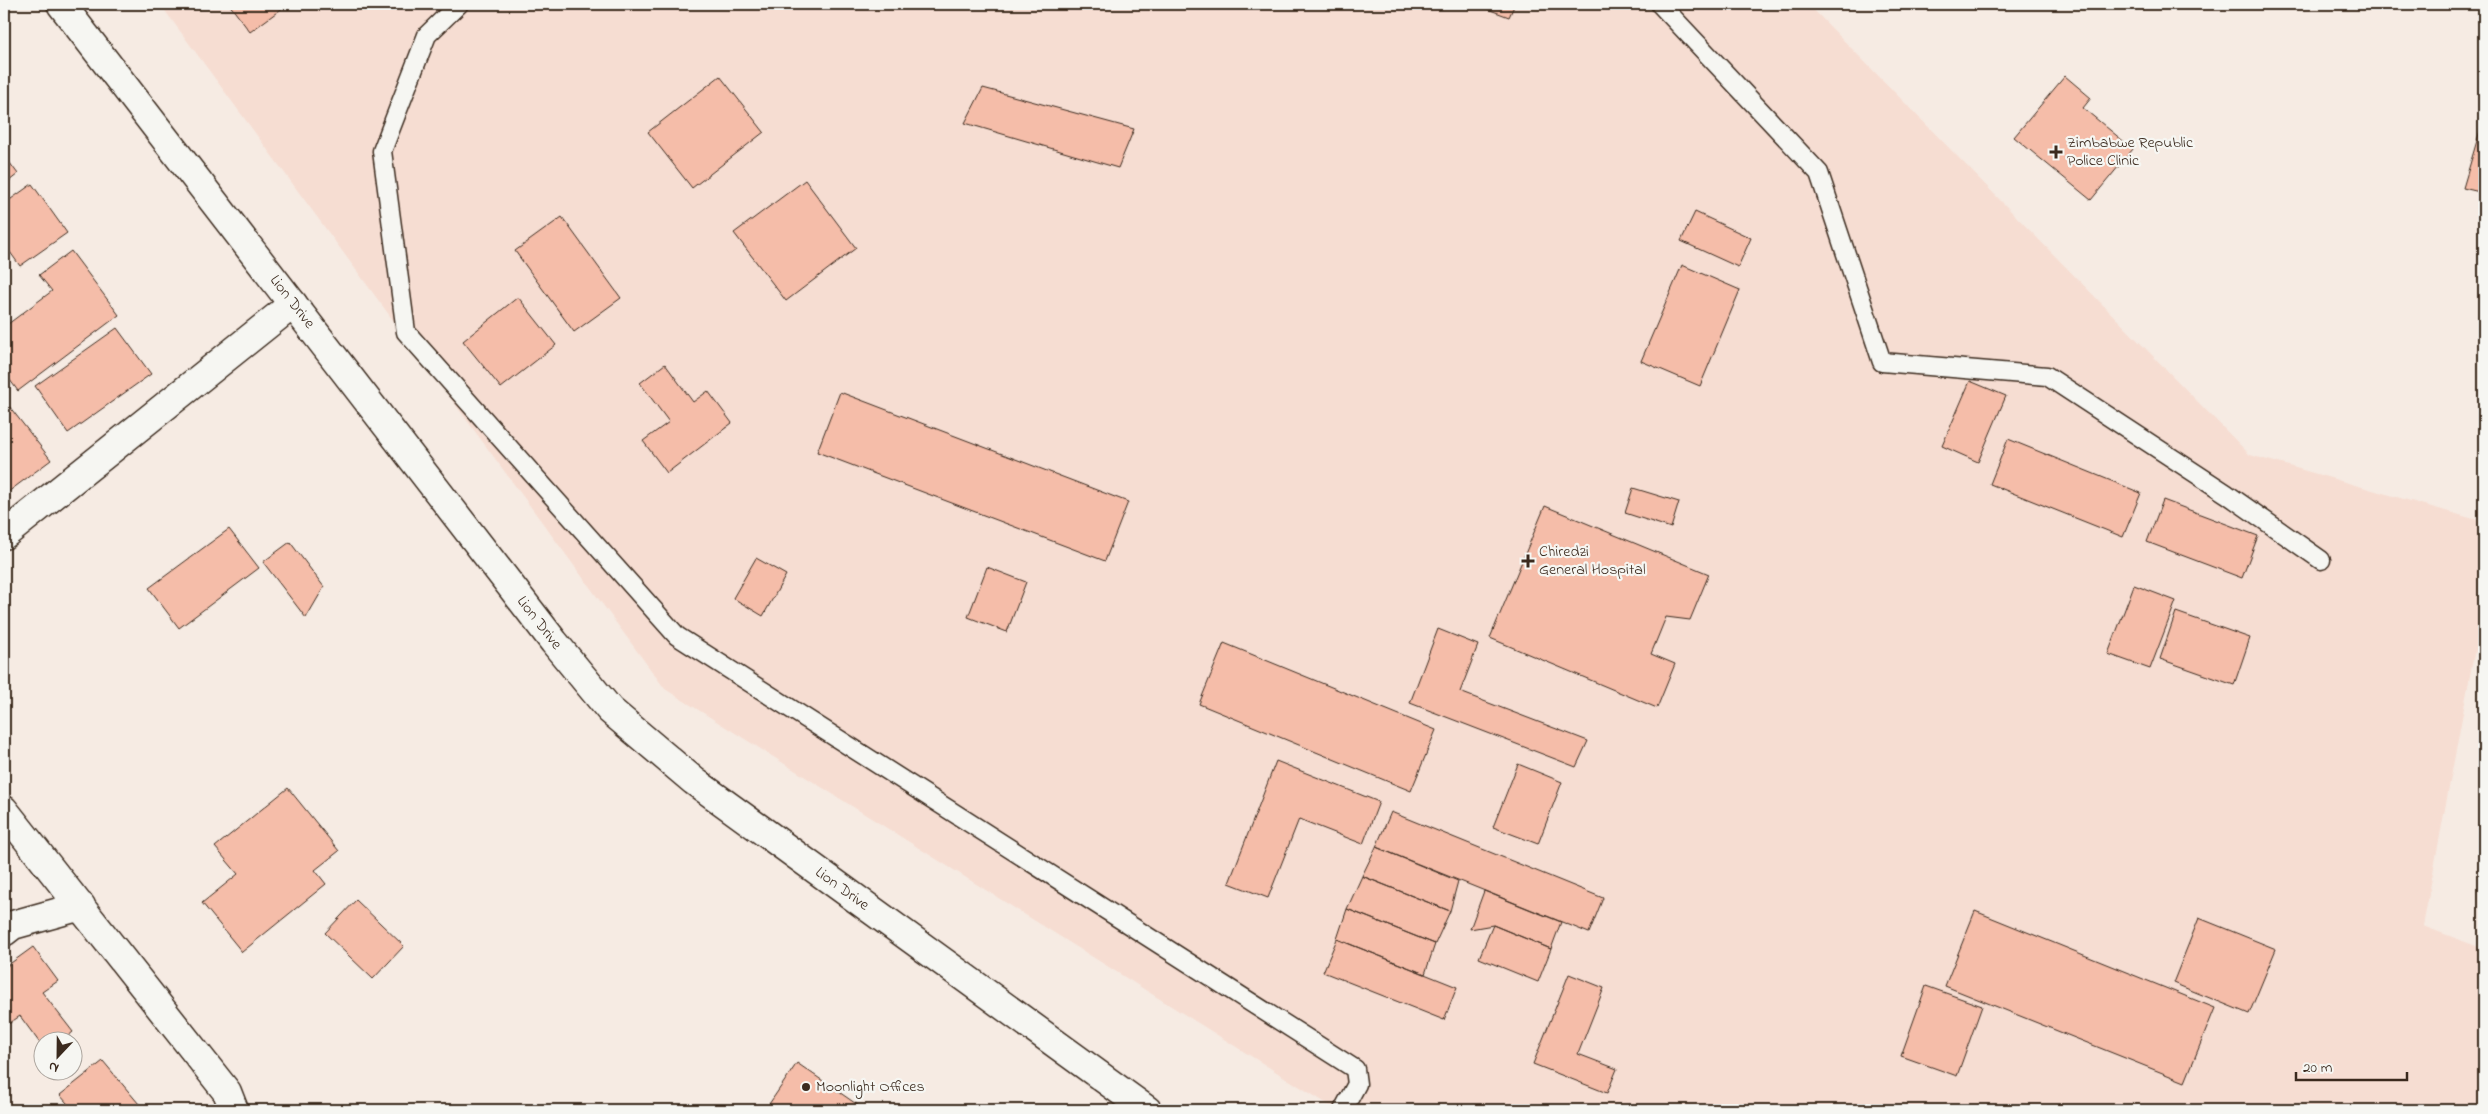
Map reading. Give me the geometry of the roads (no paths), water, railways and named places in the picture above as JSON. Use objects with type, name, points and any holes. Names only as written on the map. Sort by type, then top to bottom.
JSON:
[{"type":"street","name":"Lion Drive","points":[[61,4],[554,642],[610,710],[694,781],[1147,1110]]},
{"type":"street","points":[[4,535],[293,304]]},
{"type":"street","points":[[4,810],[82,906],[227,1092],[234,1110]]},
{"type":"street","points":[[4,932],[13,925],[82,906]]},
{"type":"lane","points":[[459,4],[427,36],[382,151],[406,332],[677,636],[1355,1070],[1357,1084],[1343,1110]]},
{"type":"lane","points":[[1660,4],[1820,173],[1882,362],[2047,376],[2228,494],[2321,560]]},
{"type":"place","name":"Zimbabwe Republic Police Clinic","points":[[2056,152]]},
{"type":"place","name":"Chiredzi General Hospital","points":[[1528,561]]},
{"type":"place","name":"Moonlight Offices","points":[[806,1087]]}]
